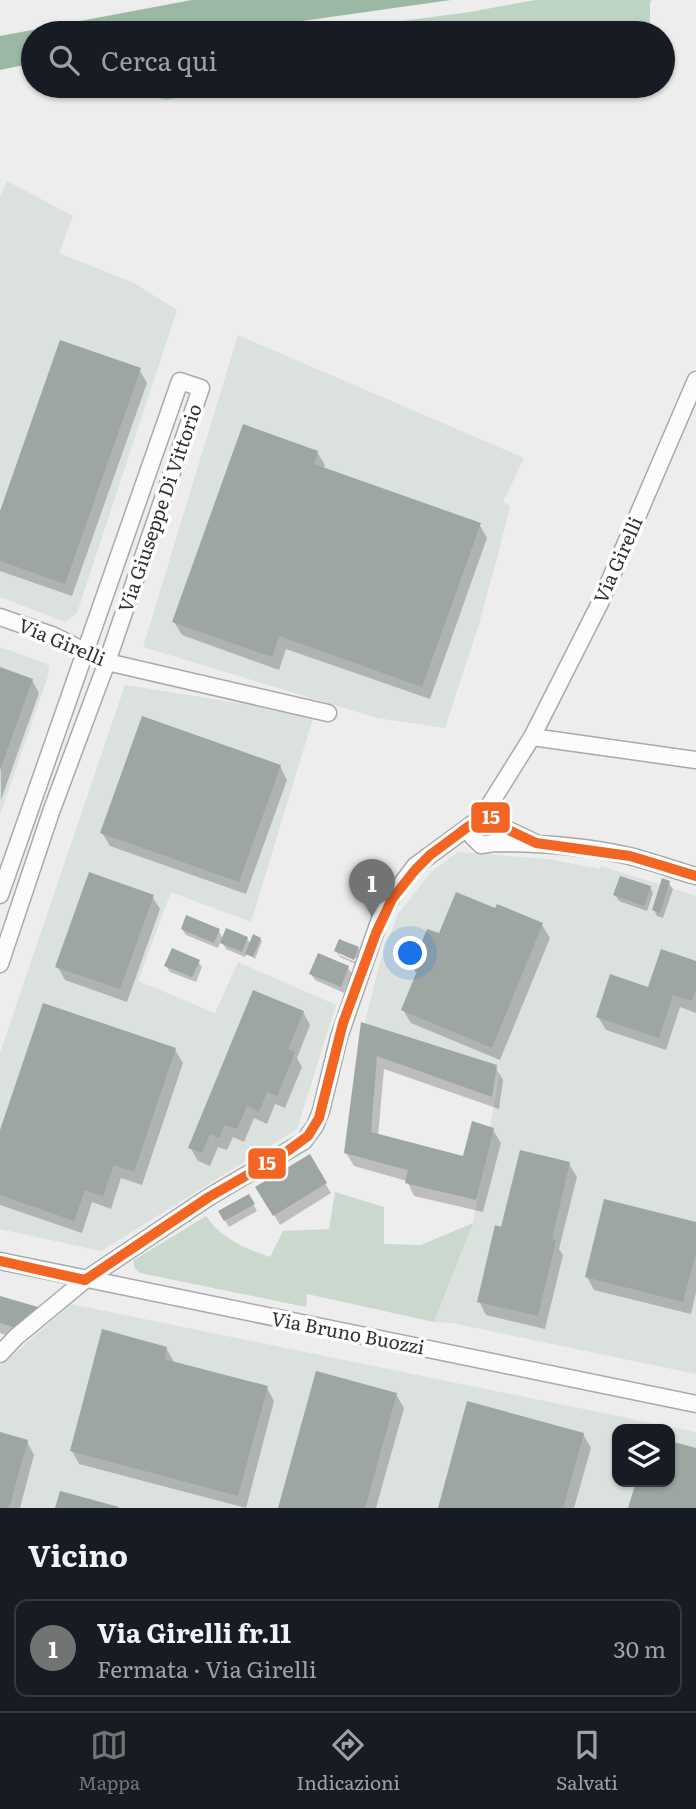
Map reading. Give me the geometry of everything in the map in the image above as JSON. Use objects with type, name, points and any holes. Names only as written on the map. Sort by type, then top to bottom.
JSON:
[{"type":"street","name":"Via Girelli","points":[[0,1354],[16,1337],[85,1280],[209,1197],[304,1141],[318,1119],[339,1037],[380,919],[393,895],[415,866],[477,821],[532,737],[600,603],[696,380]]},
{"type":"street","name":"Via Giuseppe Di Vittorio","points":[[0,895],[180,381],[201,388],[0,964]]},
{"type":"street","name":"Via Girelli","points":[[0,617],[85,650],[107,662],[328,713]]},
{"type":"street","points":[[532,737],[696,760]]},
{"type":"street","points":[[476,842],[472,836],[477,821],[489,816],[500,826],[536,843],[630,856],[696,876]]},
{"type":"street","points":[[495,843],[499,838],[500,826]]},
{"type":"street","name":"Via Girelli","points":[[431,853],[461,843],[536,843]]},
{"type":"street","name":"Via Bruno Buozzi","points":[[0,1261],[696,1404]]},
{"type":"shaded area","points":[[192,0],[451,0],[302,21],[80,21]]},
{"type":"shaded area","points":[[535,0],[652,0],[650,21],[401,21]]},
{"type":"shaded area","points":[[21,32],[21,66],[0,70],[0,36]]},
{"type":"shaded area","points":[[7,181],[73,216],[59,253],[134,283],[177,310],[77,613],[65,622],[0,597],[0,197]]},
{"type":"shaded area","points":[[238,335],[524,458],[503,502],[510,506],[497,558],[445,728],[377,718],[143,647]]},
{"type":"shaded area","points":[[0,647],[45,663],[49,667],[0,815]]},
{"type":"shaded area","points":[[125,685],[314,715],[251,922],[171,892],[138,981],[215,1013],[238,962],[336,1005],[297,1129],[101,1251],[0,1229],[0,1053]]},
{"type":"shaded area","points":[[458,852],[548,859],[600,869],[601,866],[696,896],[696,1374],[452,1323],[434,1322],[473,1223],[500,1071],[364,1026],[381,958],[398,914],[430,873]]},
{"type":"shaded area","points":[[335,1192],[384,1207],[384,1244],[421,1245],[473,1223],[434,1322],[307,1294],[306,1307],[140,1273],[134,1267],[134,1260],[206,1216],[234,1242],[270,1257],[283,1231],[329,1229]]},
{"type":"shaded area","points":[[71,1304],[657,1424],[612,1424],[612,1487],[675,1487],[675,1428],[696,1432],[696,1508],[0,1508],[0,1366]]},
{"type":"building","points":[[60,340],[141,368],[65,584],[0,561],[0,511]]},
{"type":"building","points":[[243,424],[318,451],[314,464],[481,523],[422,687],[279,636],[272,657],[172,622]]},
{"type":"building","points":[[0,667],[33,679],[0,770]]},
{"type":"building","points":[[142,716],[281,765],[239,882],[100,833]]},
{"type":"building","points":[[89,872],[154,895],[120,989],[55,967]]},
{"type":"building","points":[[620,876],[651,886],[644,906],[613,895]]},
{"type":"building","points":[[662,878],[670,881],[660,913],[652,910]]},
{"type":"building","points":[[456,892],[495,908],[497,904],[543,923],[492,1048],[401,1010],[417,971],[411,968],[427,929],[439,933]]},
{"type":"building","points":[[186,915],[220,929],[214,943],[181,929]]},
{"type":"building","points":[[226,928],[248,937],[242,952],[220,943]]},
{"type":"building","points":[[253,934],[261,938],[253,957],[245,954]]},
{"type":"building","points":[[339,939],[359,947],[354,960],[334,951]]},
{"type":"building","points":[[172,948],[200,960],[192,977],[164,966]]},
{"type":"building","points":[[661,949],[696,961],[696,989],[692,1001],[673,995],[659,1038],[596,1017],[610,974],[648,987]]},
{"type":"building","points":[[318,953],[349,966],[341,987],[309,974]]},
{"type":"building","points":[[253,990],[304,1011],[288,1049],[295,1052],[277,1096],[267,1092],[259,1112],[247,1106],[237,1129],[225,1125],[219,1138],[210,1134],[202,1153],[188,1148]]},
{"type":"building","points":[[43,1003],[176,1048],[134,1172],[114,1165],[103,1196],[85,1190],[74,1221],[0,1195],[0,1130]]},
{"type":"building","points":[[361,1022],[497,1065],[492,1097],[377,1056],[371,1132],[463,1156],[472,1121],[494,1128],[476,1200],[405,1183],[408,1170],[344,1153]]},
{"type":"building","points":[[520,1150],[570,1162],[552,1239],[556,1240],[538,1316],[477,1302],[495,1225],[501,1227]]},
{"type":"building","points":[[310,1154],[327,1183],[273,1216],[255,1187]]},
{"type":"building","points":[[249,1194],[255,1204],[224,1221],[218,1211]]},
{"type":"building","points":[[604,1199],[696,1222],[696,1252],[683,1302],[585,1277]]},
{"type":"building","points":[[0,1296],[38,1307],[16,1328],[0,1323]]},
{"type":"building","points":[[102,1329],[167,1347],[164,1359],[268,1386],[238,1496],[70,1451]]},
{"type":"building","points":[[316,1371],[397,1393],[365,1508],[278,1508]]},
{"type":"building","points":[[467,1401],[584,1433],[563,1508],[438,1508]]},
{"type":"building","points":[[0,1432],[28,1440],[9,1508],[0,1508]]},
{"type":"building","points":[[675,1442],[696,1448],[696,1508],[628,1508],[634,1487],[675,1487]]},
{"type":"building","points":[[60,1491],[119,1507],[55,1508]]},
{"type":"transit line","name":"15","points":[[85,1280],[209,1197],[282,1155],[308,1136],[319,1118],[343,1023],[376,933],[392,899],[430,855],[469,826],[489,816],[500,826],[536,843],[630,856],[696,876]]},
{"type":"transit line","name":"15","points":[[0,1261],[85,1280]]},
{"type":"place","name":"Via Girelli fr.11","points":[[372,917]]}]
